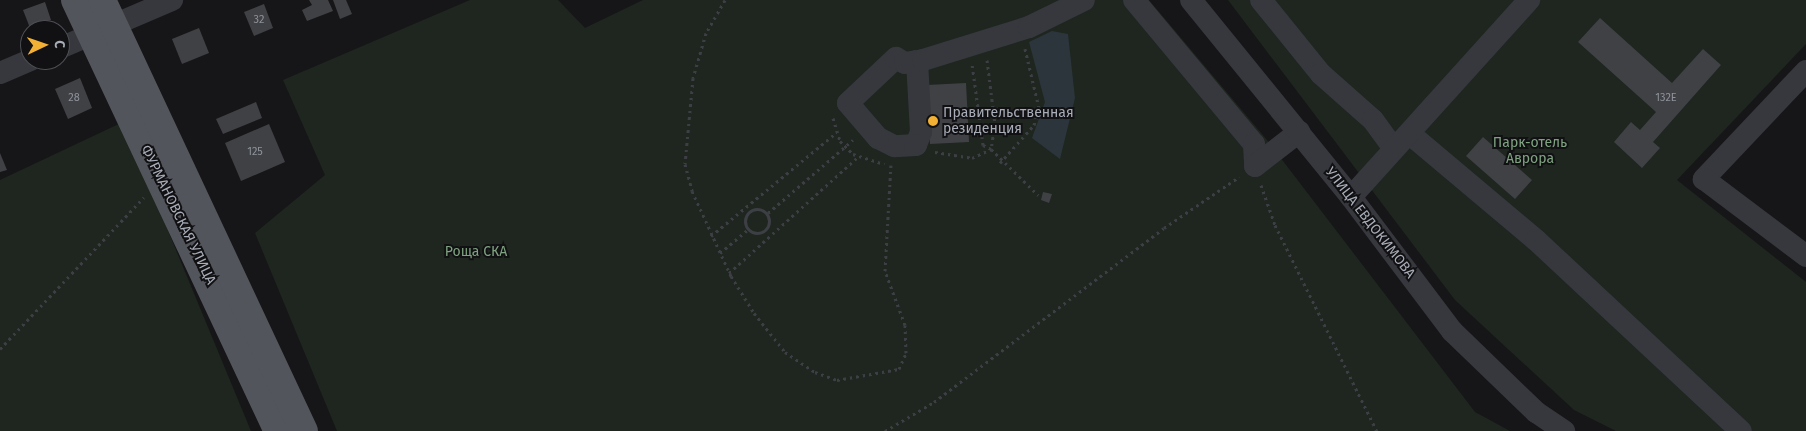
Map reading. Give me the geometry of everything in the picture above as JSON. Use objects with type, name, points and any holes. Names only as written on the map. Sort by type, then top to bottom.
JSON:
[{"type":"main road","name":"ФУРМАНОВСКАЯ УЛИЦА","points":[[76,0],[102,29],[304,431]]},
{"type":"main road","name":"ФУРМАНОВСКАЯ УЛИЦА","points":[[102,0],[102,29],[161,178],[278,431]]},
{"type":"street","points":[[70,43],[172,0]]},
{"type":"street","points":[[917,61],[1019,30],[1084,0]]},
{"type":"street","points":[[1134,0],[1254,144],[1255,166]]},
{"type":"street","name":"УЛИЦА ЕВДОКИМОВА","points":[[1191,0],[1351,197],[1452,331],[1536,412],[1564,431]]},
{"type":"street","points":[[1262,0],[1321,74],[1373,120],[1392,146]]},
{"type":"street","points":[[1351,197],[1392,146],[1410,134],[1529,0]]},
{"type":"street","points":[[0,73],[20,65]]},
{"type":"street","points":[[1806,71],[1704,179],[1806,256]]},
{"type":"street","points":[[1255,166],[1299,132]]},
{"type":"street","points":[[1410,134],[1536,240],[1741,431]]},
{"type":"path","points":[[725,0],[706,33],[693,78],[685,144],[692,191],[729,272],[785,352],[815,372],[837,380],[899,369],[906,353],[905,324],[885,271],[884,252],[892,162]]},
{"type":"path","points":[[1000,163],[1034,125],[1039,108],[1019,30]]},
{"type":"path","points":[[984,41],[995,124],[991,149],[1000,163],[1038,195]]},
{"type":"path","points":[[711,236],[836,134]]},
{"type":"path","points":[[769,237],[765,231],[768,213],[859,135]]},
{"type":"path","points":[[729,272],[858,157]]},
{"type":"path","points":[[885,431],[934,402],[1164,228],[1255,166],[1275,225],[1377,431]]},
{"type":"path","points":[[0,349],[161,178]]},
{"type":"path","points":[[749,206],[751,210]]},
{"type":"path","points":[[751,210],[768,213]]},
{"type":"path","points":[[747,230],[745,219],[751,210]]},
{"type":"path","points":[[720,253],[747,230],[765,231]]},
{"type":"green space","name":"Роща СКА","points":[[470,0],[558,0],[585,28],[643,0],[1149,0],[1267,140],[1475,412],[1510,431],[337,431],[255,233],[325,175],[283,80]]},
{"type":"green space","name":"Парк-отель Аврора","points":[[1228,0],[1806,0],[1806,44],[1677,180],[1806,282],[1806,431],[1616,431],[1574,410],[1455,300]]},
{"type":"green space","points":[[123,122],[251,431],[0,431],[0,180]]},
{"type":"shaded area","points":[[1052,31],[1068,34],[1075,98],[1060,159],[1032,138],[1045,102],[1029,42]]},
{"type":"building","points":[[309,0],[328,0],[333,11],[307,21],[302,10],[312,5]]},
{"type":"building","points":[[333,0],[346,0],[352,14],[340,19]]},
{"type":"building","points":[[45,2],[51,20],[27,20],[23,10]]},
{"type":"building","points":[[264,4],[273,28],[254,36],[244,12]]},
{"type":"building","points":[[1600,18],[1672,83],[1703,49],[1721,65],[1653,142],[1660,148],[1642,168],[1614,142],[1631,122],[1640,130],[1656,112],[1578,42]]},
{"type":"building","points":[[199,28],[209,53],[182,64],[172,39]]},
{"type":"building","points":[[80,78],[92,108],[68,119],[55,89]]},
{"type":"building","points":[[966,83],[969,142],[930,144],[927,85]]},
{"type":"building","points":[[256,102],[262,118],[223,134],[216,119]]},
{"type":"building","points":[[269,124],[285,162],[241,181],[225,143]]},
{"type":"building","points":[[1483,137],[1532,180],[1515,199],[1466,156]]},
{"type":"building","points":[[0,153],[7,170],[0,172]]},
{"type":"building","points":[[1043,192],[1052,194],[1049,203],[1041,200]]},
{"type":"place","name":"Правительственная резиденция","points":[[933,121]]}]
